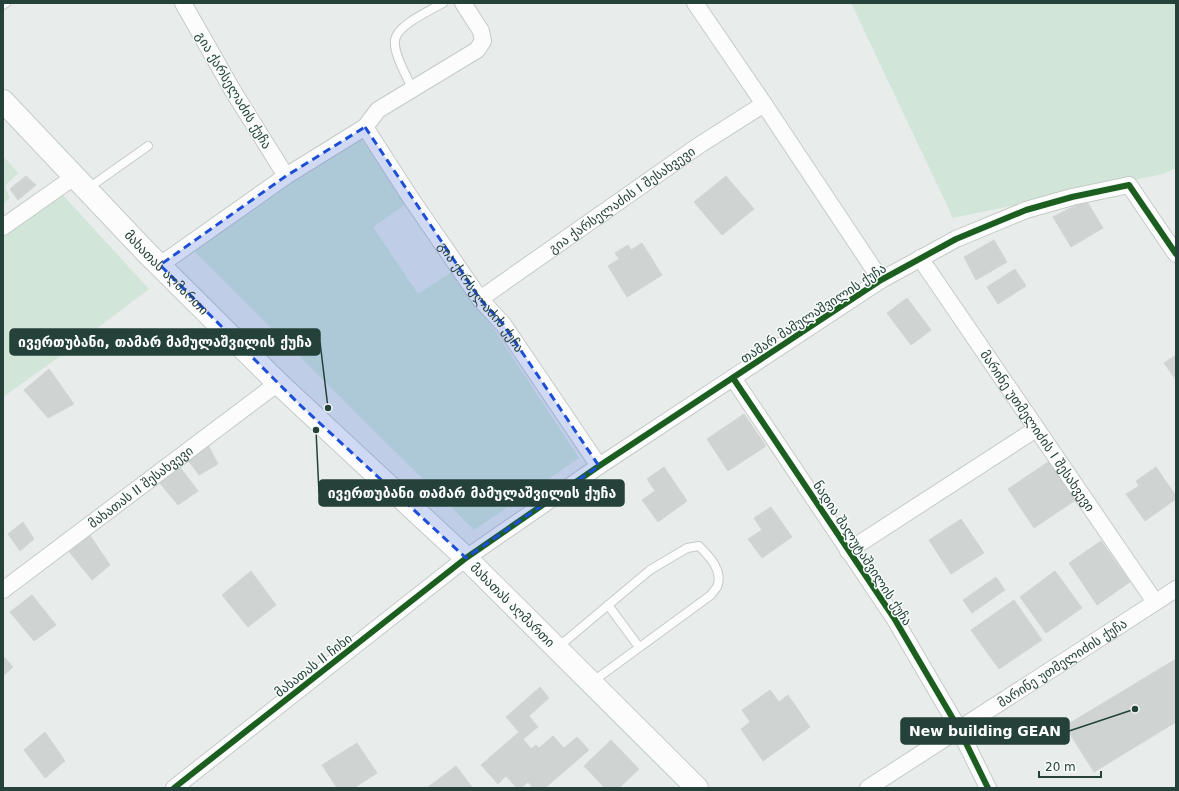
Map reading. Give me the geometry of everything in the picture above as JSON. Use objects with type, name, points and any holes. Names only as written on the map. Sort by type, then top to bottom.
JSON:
[{"type":"main road","name":"მახათას აღმართი","points":[[3,101],[80,183],[278,383],[466,558],[695,787]]},
{"type":"street","name":"გია ქარსელაძის ქუჩა","points":[[183,3],[233,91],[286,176]]},
{"type":"street","points":[[160,265],[286,176],[365,127],[378,110],[477,50],[483,41],[481,31],[463,3]]},
{"type":"street","points":[[695,3],[881,280]]},
{"type":"street","name":"გია ქარსელაძის I შესახვევი","points":[[480,299],[698,146],[764,104]]},
{"type":"street","name":"გია ქარსელაძის ქუჩა","points":[[365,127],[410,197],[480,299],[503,324],[599,466]]},
{"type":"street","points":[[3,227],[80,183]]},
{"type":"street","name":"თამარ მამულაშვილის ქუჩა","points":[[466,558],[599,466],[881,280],[956,239],[1026,210],[1128,185],[1176,254]]},
{"type":"street","name":"მარინე უთმელიძის I შესახვევი","points":[[920,258],[1155,602]]},
{"type":"street","name":"ნადია შალუტაშვილის ქუჩა","points":[[733,378],[894,618],[959,729],[988,788]]},
{"type":"street","name":"მახათას II შესახვევი","points":[[3,590],[278,383]]},
{"type":"street","points":[[848,551],[1036,429]]},
{"type":"street","name":"მახათას II ჩიხი","points":[[174,788],[466,558]]},
{"type":"street","name":"მარინე უთმელიძის ქუჩა","points":[[868,788],[1176,589]]},
{"type":"lane","points":[[413,90],[396,48],[395,40],[398,32],[406,24],[443,3]]},
{"type":"lane","points":[[80,183],[148,146]]},
{"type":"lane","points":[[556,648],[650,570],[687,548],[699,546],[710,557],[717,571],[717,587],[710,595],[591,683]]},
{"type":"lane","points":[[608,605],[639,647]]},
{"type":"highlighted area","points":[[365,127],[480,299],[503,324],[599,466],[466,558],[299,404],[160,265],[286,176]]},
{"type":"green space","points":[[851,3],[1176,3],[1176,168],[1163,174],[953,218]]},
{"type":"green space","points":[[360,138],[409,202],[373,227],[418,294],[455,270],[579,458],[474,530],[195,252],[209,236]]},
{"type":"green space","points":[[3,156],[18,173],[5,186],[10,198],[3,204]]},
{"type":"green space","points":[[61,193],[149,289],[66,352],[3,397],[3,236]]},
{"type":"building","points":[[26,176],[36,185],[18,200],[10,189]]},
{"type":"building","points":[[726,176],[754,209],[722,235],[694,202]]},
{"type":"building","points":[[1086,200],[1103,228],[1071,247],[1053,217]]},
{"type":"building","points":[[994,240],[1007,262],[976,280],[964,257]]},
{"type":"building","points":[[642,243],[662,275],[627,297],[608,266],[619,259],[615,253],[628,245],[631,250]]},
{"type":"building","points":[[1015,269],[1026,286],[998,304],[987,287]]},
{"type":"building","points":[[907,298],[931,330],[911,345],[887,313]]},
{"type":"building","points":[[1176,355],[1176,380],[1164,363]]},
{"type":"building","points":[[49,369],[74,404],[48,418],[24,390]]},
{"type":"building","points":[[744,414],[766,446],[728,471],[707,439]]},
{"type":"building","points":[[208,445],[218,464],[199,475],[187,459]]},
{"type":"building","points":[[1051,460],[1077,499],[1034,528],[1008,489]]},
{"type":"building","points":[[179,466],[198,491],[178,505],[159,482]]},
{"type":"building","points":[[664,467],[687,501],[658,522],[642,500],[655,491],[647,479]]},
{"type":"building","points":[[1156,467],[1176,496],[1176,499],[1145,521],[1126,494],[1139,486],[1136,481]]},
{"type":"building","points":[[771,507],[792,537],[762,558],[748,539],[762,530],[754,518]]},
{"type":"building","points":[[961,519],[984,553],[951,574],[929,540]]},
{"type":"building","points":[[23,522],[34,539],[20,551],[8,534]]},
{"type":"building","points":[[89,534],[110,565],[92,580],[67,549]]},
{"type":"building","points":[[1101,541],[1130,582],[1097,605],[1069,563]]},
{"type":"building","points":[[251,571],[276,605],[248,627],[222,595]]},
{"type":"building","points":[[1055,571],[1082,608],[1046,633],[1020,597]]},
{"type":"building","points":[[996,577],[1005,590],[972,613],[963,600]]},
{"type":"building","points":[[32,595],[56,625],[34,641],[10,612]]},
{"type":"building","points":[[1014,600],[1042,640],[999,669],[971,630]]},
{"type":"building","points":[[3,656],[13,667],[3,676]]},
{"type":"building","points":[[1176,659],[1176,722],[1094,772],[1065,726]]},
{"type":"building","points":[[540,687],[549,698],[529,716],[538,727],[523,739],[531,749],[536,745],[539,748],[553,736],[564,748],[577,737],[589,750],[545,788],[533,788],[528,782],[521,788],[517,788],[506,776],[498,784],[481,765],[519,732],[506,717]]},
{"type":"building","points":[[770,690],[779,702],[788,695],[810,727],[763,761],[741,729],[750,722],[742,710]]},
{"type":"building","points":[[45,732],[65,761],[45,778],[24,750]]},
{"type":"building","points":[[611,740],[639,769],[619,788],[605,788],[584,766]]},
{"type":"building","points":[[357,743],[377,773],[354,788],[337,788],[322,765]]},
{"type":"building","points":[[456,766],[472,787],[427,788]]},
{"type":"cycle path","points":[[174,788],[466,558],[599,466],[881,280],[956,239],[1026,210],[1072,197],[1129,185],[1176,254]]},
{"type":"cycle path","points":[[733,378],[894,618],[959,729],[988,788]]},
{"type":"place","name":"ივერთუბანი, თამარ მამულაშვილის ქუჩა","points":[[328,408]]},
{"type":"place","name":"ივერთუბანი თამარ მამულაშვილის ქუჩა","points":[[316,430]]},
{"type":"place","name":"New building GEAN","points":[[1135,709]]}]
